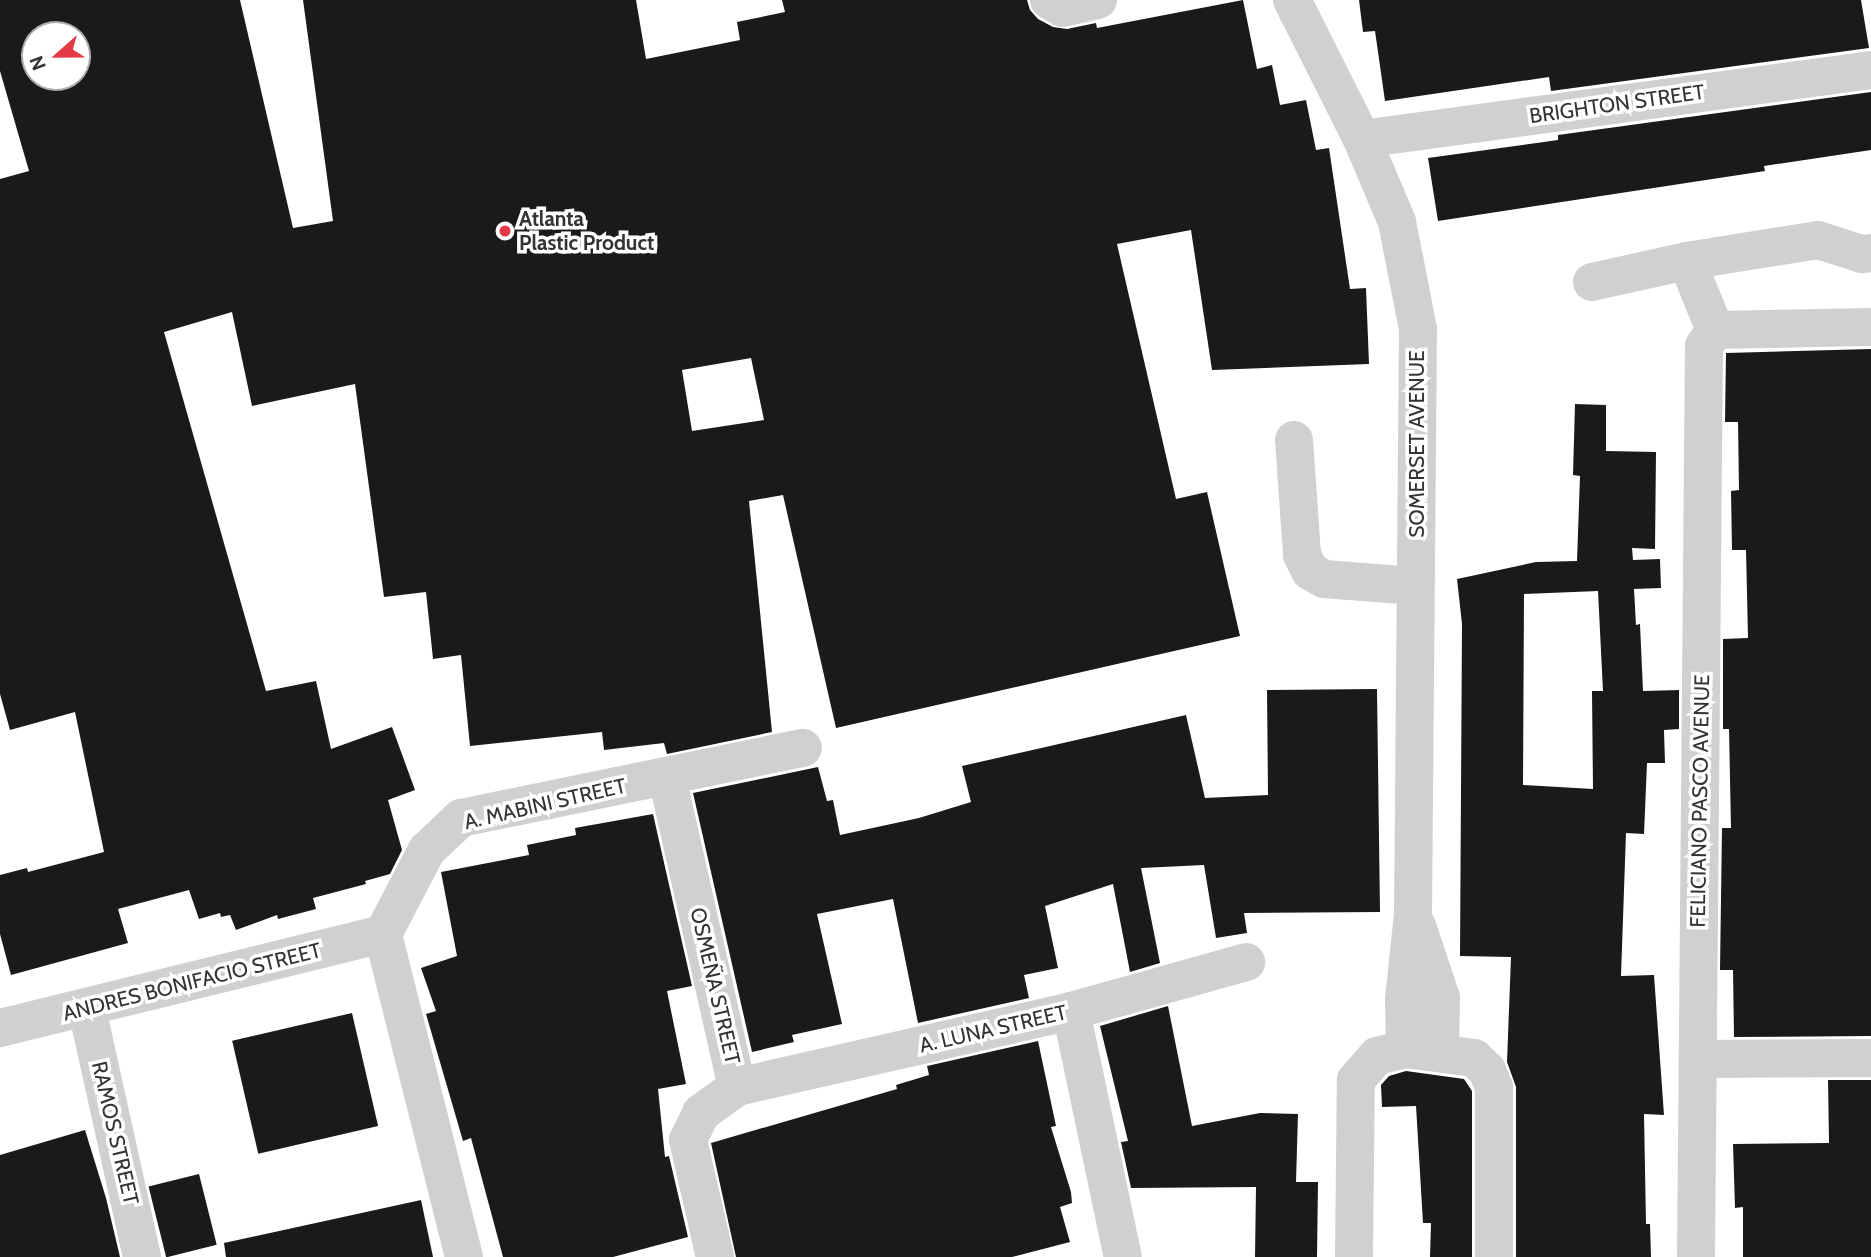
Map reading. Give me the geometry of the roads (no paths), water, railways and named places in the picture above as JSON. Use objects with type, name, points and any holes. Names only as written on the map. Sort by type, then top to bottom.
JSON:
[{"type":"street","points":[[1049,0],[1063,8],[1098,0]]},
{"type":"street","name":"SOMERSET AVENUE","points":[[1292,0],[1363,139],[1396,222],[1418,330],[1413,914],[1404,999],[1423,1050]]},
{"type":"street","name":"BRIGHTON STREET","points":[[1363,139],[1871,70]]},
{"type":"street","points":[[1592,282],[1687,261],[1818,240],[1862,254],[1871,253]]},
{"type":"street","points":[[1687,261],[1710,338],[1871,327]]},
{"type":"street","name":"FELICIANO PASCO AVENUE","points":[[1696,1257],[1710,338]]},
{"type":"street","points":[[1294,440],[1302,555],[1310,571],[1324,579],[1415,586]]},
{"type":"street","name":"A. MABINI STREET","points":[[383,934],[427,850],[461,818],[803,748]]},
{"type":"street","name":"OSMEÑA STREET","points":[[667,777],[737,1087],[701,1113],[688,1140],[715,1257]]},
{"type":"street","points":[[383,934],[464,1257]]},
{"type":"street","name":"ANDRES BONIFACIO STREET","points":[[0,1028],[87,1009],[383,934]]},
{"type":"street","name":"A. LUNA STREET","points":[[737,1087],[1071,1011],[1246,962]]},
{"type":"street","name":"RAMOS STREET","points":[[87,1009],[142,1257]]},
{"type":"street","points":[[1071,1011],[1123,1257]]},
{"type":"street","points":[[1354,1257],[1356,1080],[1377,1056],[1423,1050],[1474,1058],[1487,1070],[1494,1087],[1494,1257]]},
{"type":"street","points":[[1698,1059],[1871,1058]]},
{"type":"place","name":"Atlanta Plastic Product","points":[[505,231]]}]
